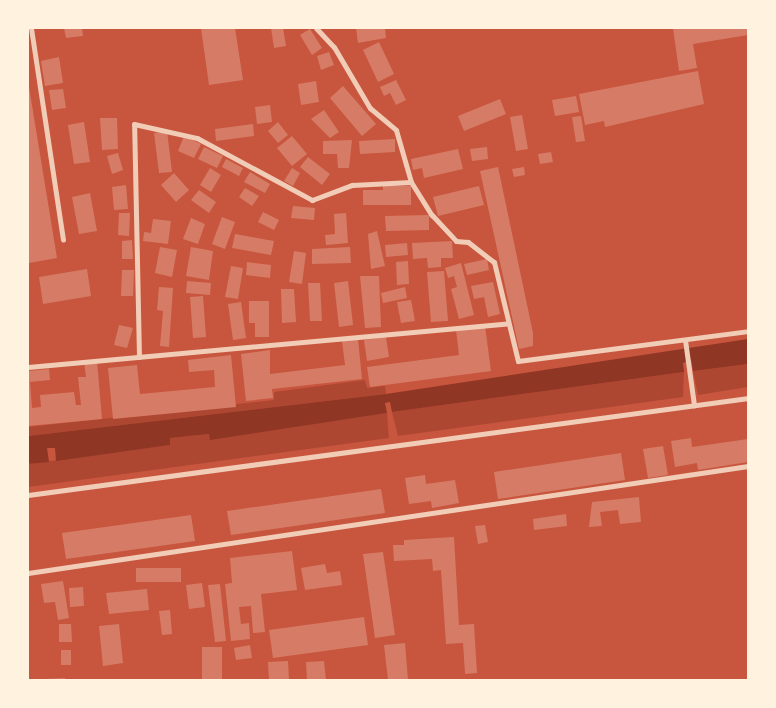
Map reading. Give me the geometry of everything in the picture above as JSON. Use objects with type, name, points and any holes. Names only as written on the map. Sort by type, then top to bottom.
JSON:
[{"type":"street","points":[[31,28],[63,240]]},
{"type":"street","points":[[316,28],[334,47],[370,108],[396,130],[411,182],[432,216],[456,241],[468,242],[494,262],[518,362],[748,331]]},
{"type":"street","points":[[139,357],[134,124],[197,138],[312,200],[352,185],[411,182]]},
{"type":"street","points":[[28,367],[508,323]]},
{"type":"street","points":[[685,340],[694,405]]},
{"type":"street","points":[[28,496],[748,398]]},
{"type":"street","points":[[28,573],[748,466]]},
{"type":"shaded area","points":[[748,339],[748,364],[693,371],[691,359],[683,363],[684,372],[392,412],[390,402],[385,403],[387,413],[210,440],[209,434],[170,438],[170,445],[56,461],[55,448],[47,448],[49,462],[28,464],[28,436],[386,394]]},
{"type":"shaded area","points":[[748,364],[748,387],[698,395],[693,371]]},
{"type":"shaded area","points":[[684,372],[683,397],[398,436],[392,412]]},
{"type":"shaded area","points":[[365,380],[367,388],[385,386],[386,394],[28,436],[28,427],[274,400],[274,392]]},
{"type":"shaded area","points":[[387,413],[389,438],[28,487],[28,464],[170,445],[169,438],[209,434],[211,439]]},
{"type":"building","points":[[64,28],[82,28],[83,36],[66,38]]},
{"type":"building","points":[[201,28],[235,28],[243,80],[209,85]]},
{"type":"building","points":[[271,28],[283,28],[286,46],[274,48]]},
{"type":"building","points":[[356,28],[385,28],[386,38],[358,43]]},
{"type":"building","points":[[673,28],[748,28],[748,35],[693,44],[697,68],[679,71]]},
{"type":"building","points":[[310,29],[322,48],[312,55],[300,35]]},
{"type":"building","points":[[379,42],[394,74],[378,82],[363,50]]},
{"type":"building","points":[[329,52],[334,65],[321,70],[317,56]]},
{"type":"building","points":[[59,57],[63,83],[45,86],[41,61]]},
{"type":"building","points":[[698,71],[704,104],[605,127],[604,121],[585,125],[579,94]]},
{"type":"building","points":[[396,80],[406,100],[396,105],[390,93],[384,96],[380,87]]},
{"type":"building","points":[[316,81],[319,102],[301,105],[298,84]]},
{"type":"building","points":[[343,86],[376,124],[362,136],[330,98]]},
{"type":"building","points":[[29,87],[57,258],[29,263],[28,254]]},
{"type":"building","points":[[63,89],[66,108],[52,110],[49,90]]},
{"type":"building","points":[[576,96],[579,112],[555,116],[552,100]]},
{"type":"building","points":[[500,99],[506,114],[464,131],[458,116]]},
{"type":"building","points":[[270,105],[272,122],[257,124],[255,107]]},
{"type":"building","points":[[324,110],[339,132],[330,138],[311,119]]},
{"type":"building","points":[[522,115],[528,149],[516,151],[510,117]]},
{"type":"building","points":[[581,116],[585,141],[576,142],[572,117]]},
{"type":"building","points":[[100,118],[117,118],[118,149],[102,150]]},
{"type":"building","points":[[84,122],[90,162],[74,164],[68,125]]},
{"type":"building","points":[[278,122],[288,135],[278,143],[268,131]]},
{"type":"building","points":[[253,124],[254,136],[216,141],[215,129]]},
{"type":"building","points":[[167,131],[172,172],[159,173],[154,133]]},
{"type":"building","points":[[184,136],[201,144],[194,158],[178,151]]},
{"type":"building","points":[[292,136],[307,154],[292,166],[277,148]]},
{"type":"building","points":[[395,139],[395,152],[360,154],[359,141]]},
{"type":"building","points":[[352,140],[349,168],[338,168],[337,154],[323,154],[323,141]]},
{"type":"building","points":[[204,147],[223,156],[217,168],[198,159]]},
{"type":"building","points":[[487,147],[488,159],[472,161],[470,149]]},
{"type":"building","points":[[458,149],[463,169],[424,178],[422,168],[413,170],[411,159]]},
{"type":"building","points":[[551,152],[553,162],[540,164],[538,154]]},
{"type":"building","points":[[118,153],[123,170],[112,174],[107,156]]},
{"type":"building","points":[[308,157],[330,174],[322,185],[300,167]]},
{"type":"building","points":[[226,159],[243,168],[239,176],[222,167]]},
{"type":"building","points":[[498,167],[533,333],[533,346],[519,349],[480,171]]},
{"type":"building","points":[[524,167],[525,175],[514,177],[512,169]]},
{"type":"building","points":[[210,168],[221,175],[211,192],[200,185]]},
{"type":"building","points":[[292,168],[300,173],[293,186],[284,181]]},
{"type":"building","points":[[250,172],[270,184],[265,193],[244,182]]},
{"type":"building","points":[[174,173],[189,190],[176,202],[161,185]]},
{"type":"building","points":[[126,185],[128,209],[114,210],[112,187]]},
{"type":"building","points":[[383,186],[411,186],[411,205],[363,205],[363,190],[383,190]]},
{"type":"building","points":[[479,186],[484,205],[438,216],[433,197]]},
{"type":"building","points":[[245,188],[259,196],[252,206],[239,197]]},
{"type":"building","points":[[199,190],[216,202],[209,213],[191,200]]},
{"type":"building","points":[[90,193],[97,231],[79,234],[72,197]]},
{"type":"building","points":[[293,206],[315,208],[314,220],[291,218]]},
{"type":"building","points":[[263,212],[279,220],[274,230],[258,222]]},
{"type":"building","points":[[119,213],[130,213],[129,236],[118,235]]},
{"type":"building","points":[[346,213],[348,243],[326,245],[325,235],[335,234],[334,214]]},
{"type":"building","points":[[429,215],[429,230],[386,231],[385,216]]},
{"type":"building","points":[[222,217],[235,222],[225,249],[212,244]]},
{"type":"building","points":[[191,218],[205,224],[198,244],[183,239]]},
{"type":"building","points":[[153,219],[171,221],[168,244],[143,241],[144,232],[151,233]]},
{"type":"building","points":[[377,231],[385,266],[371,269],[368,234]]},
{"type":"building","points":[[235,234],[274,241],[271,255],[232,248]]},
{"type":"building","points":[[132,240],[133,259],[122,259],[122,241]]},
{"type":"building","points":[[452,241],[453,258],[441,258],[441,267],[428,268],[427,258],[413,259],[412,243]]},
{"type":"building","points":[[407,243],[408,255],[386,257],[385,245]]},
{"type":"building","points":[[160,247],[177,250],[172,277],[155,273]]},
{"type":"building","points":[[191,247],[213,251],[209,280],[186,276]]},
{"type":"building","points":[[350,247],[351,263],[312,264],[312,249]]},
{"type":"building","points":[[294,251],[306,253],[302,284],[289,282]]},
{"type":"building","points":[[487,259],[489,270],[467,275],[464,264]]},
{"type":"building","points":[[408,261],[409,284],[397,285],[396,262]]},
{"type":"building","points":[[247,262],[271,265],[270,278],[246,275]]},
{"type":"building","points":[[461,263],[474,315],[459,319],[451,289],[457,287],[454,276],[448,278],[445,268]]},
{"type":"building","points":[[231,266],[243,268],[238,299],[225,297]]},
{"type":"building","points":[[87,269],[91,296],[43,304],[39,277]]},
{"type":"building","points":[[122,270],[134,270],[133,296],[121,296]]},
{"type":"building","points":[[444,271],[448,321],[431,322],[427,272]]},
{"type":"building","points":[[360,276],[379,276],[381,327],[365,328]]},
{"type":"building","points":[[187,281],[211,283],[210,295],[186,293]]},
{"type":"building","points":[[348,281],[353,325],[339,327],[334,283]]},
{"type":"building","points":[[493,282],[500,314],[488,317],[484,297],[474,299],[471,286]]},
{"type":"building","points":[[308,283],[320,283],[322,321],[310,321]]},
{"type":"building","points":[[159,287],[173,288],[169,347],[160,346],[163,311],[157,310]]},
{"type":"building","points":[[405,287],[407,298],[383,303],[381,293]]},
{"type":"building","points":[[281,289],[294,289],[296,322],[282,323]]},
{"type":"building","points":[[203,296],[206,337],[193,338],[190,297]]},
{"type":"building","points":[[411,300],[415,321],[401,323],[397,302]]},
{"type":"building","points":[[249,301],[269,301],[269,337],[255,337],[255,323],[249,323]]},
{"type":"building","points":[[241,302],[246,338],[233,340],[228,304]]},
{"type":"building","points":[[119,325],[133,328],[127,348],[114,345]]},
{"type":"building","points":[[485,326],[491,371],[370,387],[367,367],[459,355],[456,330]]},
{"type":"building","points":[[386,337],[389,357],[367,361],[364,340]]},
{"type":"building","points":[[358,339],[362,379],[272,389],[273,398],[246,401],[241,354],[270,350],[270,374],[345,365],[342,341]]},
{"type":"building","points":[[231,355],[236,407],[113,419],[108,368],[137,365],[140,394],[215,387],[214,370],[189,372],[188,360]]},
{"type":"building","points":[[97,361],[102,419],[28,426],[28,371],[49,369],[50,380],[30,382],[32,408],[41,407],[40,395],[74,392],[76,405],[81,405],[78,377],[86,377],[84,362]]},
{"type":"building","points":[[691,438],[692,447],[748,439],[748,462],[698,470],[697,463],[675,467],[671,441]]},
{"type":"building","points":[[663,446],[668,475],[648,478],[643,449]]},
{"type":"building","points":[[621,453],[625,480],[498,499],[494,472]]},
{"type":"building","points":[[425,475],[426,484],[455,480],[459,503],[432,508],[431,501],[409,504],[405,478]]},
{"type":"building","points":[[381,489],[385,513],[231,535],[227,511]]},
{"type":"building","points":[[639,497],[641,522],[620,524],[618,510],[600,512],[602,526],[589,527],[592,502]]},
{"type":"building","points":[[566,514],[567,526],[534,530],[533,519]]},
{"type":"building","points":[[191,515],[195,541],[66,559],[62,533]]},
{"type":"building","points":[[485,525],[488,542],[478,544],[475,526]]},
{"type":"building","points":[[454,537],[459,625],[474,624],[477,673],[465,674],[463,643],[446,644],[441,570],[433,571],[432,559],[394,561],[393,545],[404,545],[404,540]]},
{"type":"building","points":[[292,551],[297,590],[261,594],[265,632],[253,633],[251,606],[239,607],[241,624],[249,623],[250,639],[231,641],[225,584],[232,583],[230,558]]},
{"type":"building","points":[[383,552],[395,635],[375,638],[363,554]]},
{"type":"building","points":[[325,564],[327,573],[340,571],[342,585],[305,590],[301,568]]},
{"type":"building","points":[[136,568],[181,568],[181,582],[136,582]]},
{"type":"building","points":[[63,581],[69,618],[58,620],[55,602],[44,603],[41,584]]},
{"type":"building","points":[[202,583],[205,607],[189,609],[186,585]]},
{"type":"building","points":[[220,584],[226,641],[215,642],[208,585]]},
{"type":"building","points":[[83,587],[84,606],[70,607],[69,588]]},
{"type":"building","points":[[147,589],[149,610],[109,614],[106,593]]},
{"type":"building","points":[[170,610],[172,634],[162,635],[159,611]]},
{"type":"building","points":[[364,617],[368,645],[273,658],[269,630]]},
{"type":"building","points":[[59,624],[71,624],[72,642],[59,642]]},
{"type":"building","points":[[119,624],[123,663],[103,666],[99,626]]},
{"type":"building","points":[[405,643],[408,680],[388,680],[384,645]]},
{"type":"building","points":[[250,645],[252,658],[236,660],[234,648]]},
{"type":"building","points":[[202,647],[222,647],[222,680],[202,680]]},
{"type":"building","points":[[61,650],[71,650],[71,665],[61,665]]},
{"type":"building","points":[[288,661],[289,680],[269,680],[268,662]]},
{"type":"building","points":[[324,661],[326,680],[307,680],[306,662]]},
{"type":"building","points":[[65,678],[65,680],[45,680],[45,679]]}]
